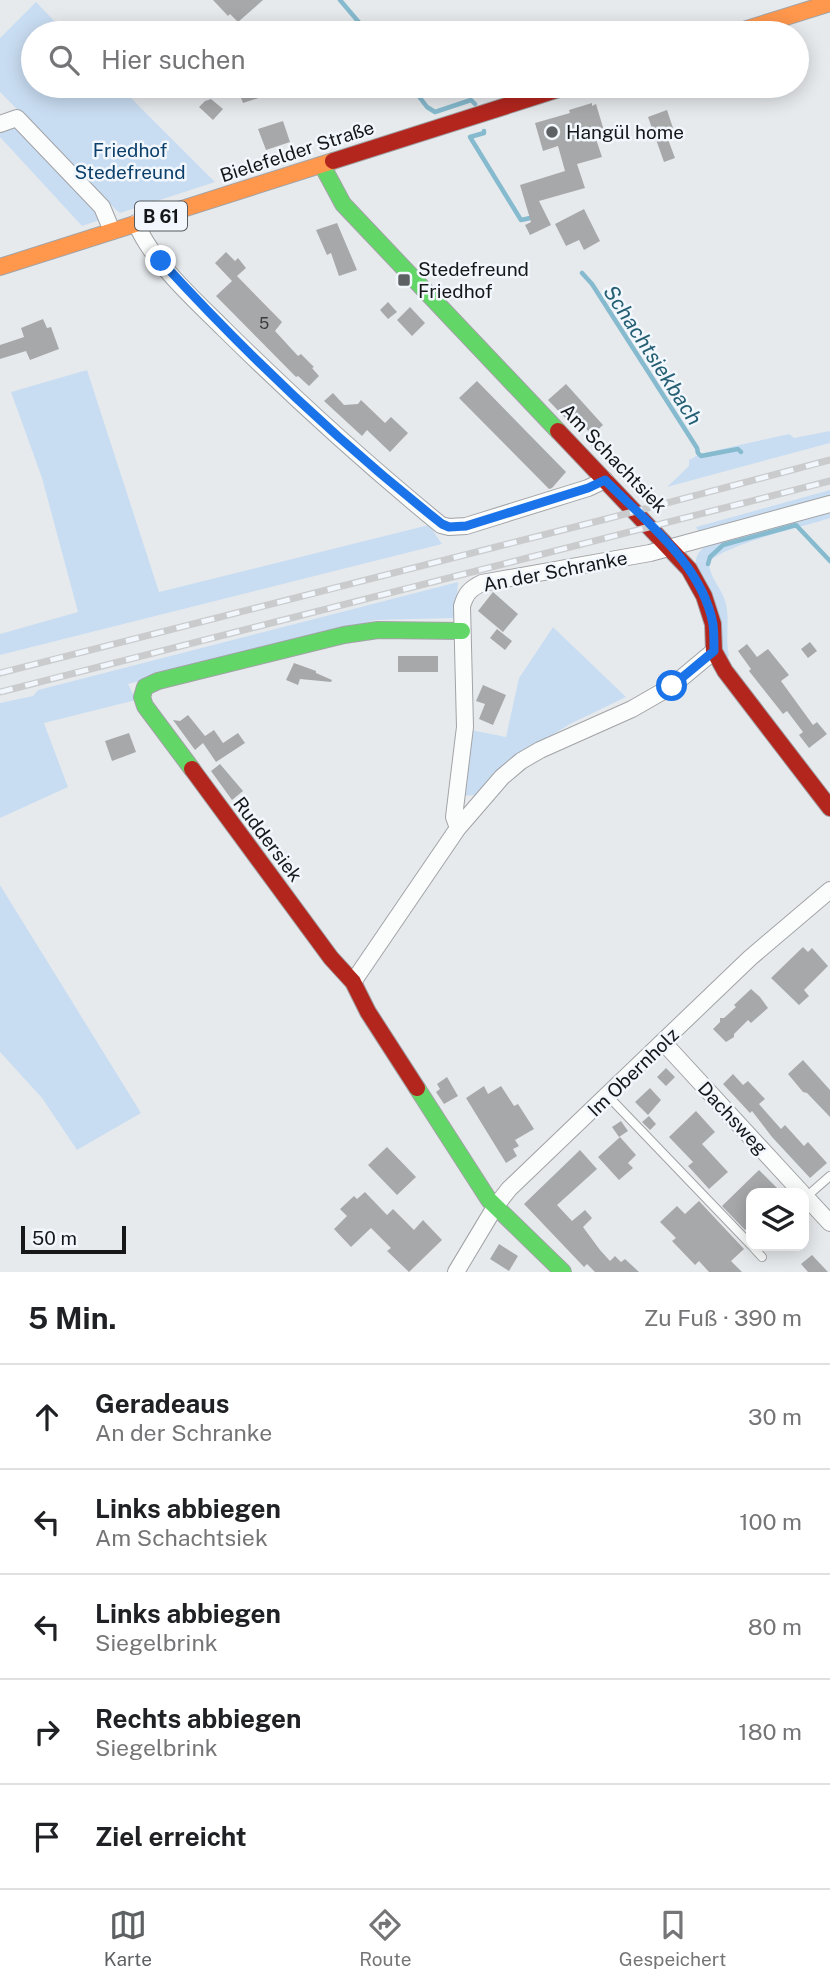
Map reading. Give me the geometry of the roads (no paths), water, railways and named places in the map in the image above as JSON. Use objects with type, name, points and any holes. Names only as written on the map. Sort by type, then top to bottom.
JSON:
[{"type":"street","points":[[772,21],[830,3]]},
{"type":"street","name":"Bielefelder Straße","points":[[0,267],[531,98]]},
{"type":"street","points":[[0,124],[17,118],[102,207],[112,231]]},
{"type":"street","name":"Am Schachtsiek","points":[[322,165],[343,204],[690,569],[704,596],[713,624],[714,651],[725,671],[830,808]]},
{"type":"street","points":[[136,223],[161,261],[205,310],[277,381],[376,471],[442,524],[449,527],[466,526],[588,488],[605,480]]},
{"type":"street","name":"An der Schranke","points":[[457,828],[454,817],[465,727],[462,606],[466,594],[482,583],[671,547],[830,504]]},
{"type":"street","name":"Ruddersiek","points":[[462,631],[378,630],[344,635],[158,681],[142,691],[145,706],[152,716],[331,958],[353,982],[368,1012],[495,1207],[563,1272]]},
{"type":"street","points":[[353,982],[457,828],[502,777],[521,761],[575,733],[632,709],[672,686],[714,651]]},
{"type":"street","name":"Im Obernholz","points":[[456,1272],[495,1207],[509,1189],[750,958],[830,890]]},
{"type":"street","name":"Dachsweg","points":[[664,1043],[798,1188]]},
{"type":"street","name":"Dachsweg","points":[[809,1200],[830,1223]]},
{"type":"lane","points":[[608,1096],[746,1239]]},
{"type":"lane","points":[[809,1191],[830,1176]]},
{"type":"lane","points":[[757,1251],[762,1256]]},
{"type":"waterway","name":"Schachtsiekbach","points":[[340,0],[358,21]]},
{"type":"waterway","name":"Schachtsiekbach","points":[[420,98],[435,112],[471,100],[475,104]]},
{"type":"waterway","name":"Schachtsiekbach","points":[[484,131],[470,137],[521,220],[535,217]]},
{"type":"waterway","name":"Schachtsiekbach","points":[[582,273],[592,284],[698,453],[701,456],[738,449],[741,452]]},
{"type":"waterway","name":"Schachtsiekbach","points":[[708,564],[710,557],[723,545],[796,525],[830,561]]},
{"type":"railway","points":[[0,673],[830,460]]},
{"type":"railway","points":[[0,692],[830,481]]},
{"type":"place","name":"Hangül home","points":[[552,132]]},
{"type":"place","name":"Stedefreund Friedhof","points":[[404,280]]},
{"type":"park label","name":"Friedhof Stedefreund","points":[[130,161]]}]
